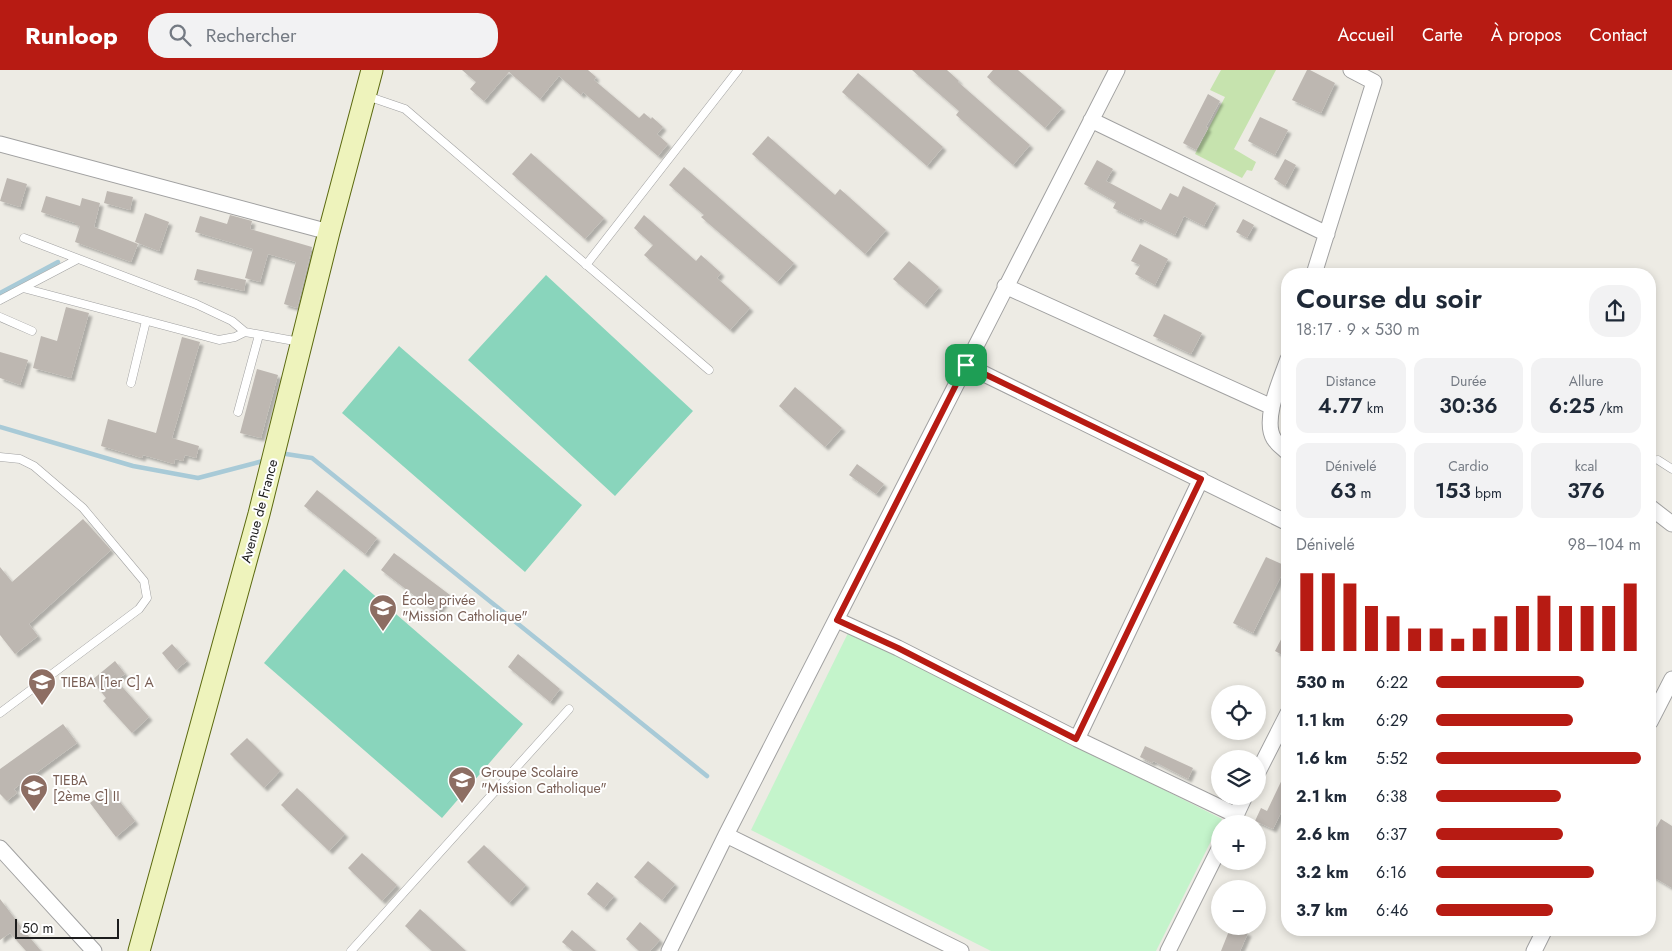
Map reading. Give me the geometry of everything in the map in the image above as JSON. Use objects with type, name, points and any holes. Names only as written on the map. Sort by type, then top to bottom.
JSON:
[{"type":"main road","name":"Avenue de France","points":[[139,951],[259,514],[329,232],[372,70]]},
{"type":"street","points":[[669,951],[726,835],[1117,70]]},
{"type":"street","points":[[1316,268],[1374,82],[1351,70]]},
{"type":"street","points":[[1091,120],[1327,234]]},
{"type":"street","points":[[0,144],[329,232]]},
{"type":"street","points":[[1006,286],[1272,407]]},
{"type":"street","points":[[966,365],[1281,519]]},
{"type":"street","points":[[1281,380],[1272,407],[1269,425],[1274,439],[1281,446]]},
{"type":"street","points":[[1076,739],[1201,479]]},
{"type":"street","points":[[1656,512],[1672,524]]},
{"type":"street","points":[[837,620],[898,648],[1226,815]]},
{"type":"street","points":[[1656,710],[1672,679]]},
{"type":"street","points":[[1266,761],[1281,741]]},
{"type":"street","points":[[726,835],[961,951]]},
{"type":"street","points":[[0,848],[94,951]]},
{"type":"street","points":[[1168,951],[1211,865]]},
{"type":"street","points":[[1534,951],[1542,936]]},
{"type":"lane","points":[[586,265],[738,70]]},
{"type":"lane","points":[[365,96],[405,109],[708,370]]},
{"type":"lane","points":[[24,238],[196,304],[232,321],[245,332],[302,342]]},
{"type":"lane","points":[[0,300],[78,259]]},
{"type":"lane","points":[[22,288],[219,340],[235,337],[245,332]]},
{"type":"lane","points":[[0,317],[32,331]]},
{"type":"lane","points":[[131,383],[146,321]]},
{"type":"lane","points":[[238,412],[259,335]]},
{"type":"lane","points":[[0,458],[20,459],[34,466],[83,508],[144,581],[147,598],[139,609],[0,713]]},
{"type":"lane","points":[[1658,460],[1672,469]]},
{"type":"lane","points":[[351,951],[569,710]]},
{"type":"green space","points":[[1221,70],[1276,70],[1234,149],[1256,162],[1252,171],[1247,170],[1242,178],[1195,154],[1225,97],[1210,90]]},
{"type":"green space","points":[[546,275],[693,411],[615,496],[468,360]]},
{"type":"green space","points":[[399,346],[582,505],[525,572],[342,413]]},
{"type":"green space","points":[[344,569],[523,724],[442,818],[264,663]]},
{"type":"green space","points":[[849,631],[1214,815],[1211,815],[1211,841],[1156,951],[991,951],[751,830]]},
{"type":"building","points":[[462,70],[588,70],[596,77],[594,80],[639,118],[644,113],[651,119],[652,117],[663,127],[657,134],[668,144],[658,156],[583,92],[581,95],[559,76],[540,99],[509,72],[484,101],[470,89],[476,82]]},
{"type":"building","points":[[912,70],[947,70],[958,82],[1030,145],[1013,165],[956,115],[959,111]]},
{"type":"building","points":[[993,70],[1018,70],[1062,108],[1045,128],[987,77]]},
{"type":"building","points":[[1307,70],[1335,83],[1321,113],[1292,100]]},
{"type":"building","points":[[858,73],[943,147],[927,166],[842,92]]},
{"type":"building","points":[[1208,94],[1220,101],[1196,150],[1183,143]]},
{"type":"building","points":[[1260,117],[1288,130],[1275,155],[1248,141]]},
{"type":"building","points":[[768,136],[835,195],[840,189],[886,230],[865,254],[752,154]]},
{"type":"building","points":[[531,153],[604,218],[585,239],[512,174]]},
{"type":"building","points":[[1285,159],[1296,165],[1285,186],[1274,179]]},
{"type":"building","points":[[1097,160],[1113,169],[1106,181],[1161,210],[1170,193],[1178,197],[1183,186],[1216,203],[1204,226],[1184,216],[1175,235],[1140,218],[1139,221],[1113,208],[1116,202],[1084,184]]},
{"type":"building","points":[[684,167],[794,263],[777,282],[701,217],[704,215],[669,185]]},
{"type":"building","points":[[7,178],[27,184],[20,207],[0,201]]},
{"type":"building","points":[[107,191],[133,197],[130,210],[104,203]]},
{"type":"building","points":[[46,196],[80,206],[82,198],[100,203],[94,227],[138,244],[131,262],[75,242],[80,226],[41,212]]},
{"type":"building","points":[[145,213],[169,222],[159,251],[135,242]]},
{"type":"building","points":[[230,215],[252,221],[250,229],[312,247],[297,308],[284,304],[296,262],[268,254],[260,282],[245,278],[253,249],[195,232],[200,216],[227,224]]},
{"type":"building","points":[[644,215],[696,261],[701,255],[721,273],[717,278],[750,308],[730,330],[644,255],[653,245],[634,228]]},
{"type":"building","points":[[1243,219],[1254,225],[1247,238],[1236,232]]},
{"type":"building","points":[[1140,244],[1168,259],[1155,285],[1135,274],[1140,265],[1131,261]]},
{"type":"building","points":[[909,261],[939,287],[924,305],[893,279]]},
{"type":"building","points":[[197,269],[246,280],[244,291],[194,280]]},
{"type":"building","points":[[66,307],[89,313],[71,378],[33,368],[41,336],[57,341]]},
{"type":"building","points":[[1164,314],[1202,333],[1191,354],[1153,336]]},
{"type":"building","points":[[182,337],[200,342],[172,438],[199,446],[196,458],[185,455],[183,461],[175,459],[174,464],[143,455],[142,458],[101,446],[108,419],[156,433]]},
{"type":"building","points":[[0,352],[28,360],[20,385],[0,378]]},
{"type":"building","points":[[257,369],[278,375],[261,438],[240,433]]},
{"type":"building","points":[[795,387],[842,428],[825,447],[779,406]]},
{"type":"building","points":[[857,464],[884,484],[876,494],[849,475]]},
{"type":"building","points":[[317,490],[377,538],[365,554],[304,506]]},
{"type":"building","points":[[83,519],[111,550],[29,624],[38,636],[15,654],[0,635],[0,567],[12,582]]},
{"type":"building","points":[[394,553],[450,595],[437,613],[381,570]]},
{"type":"building","points":[[1266,557],[1281,564],[1281,576],[1253,633],[1233,623]]},
{"type":"building","points":[[1281,639],[1281,654],[1275,651]]},
{"type":"building","points":[[172,644],[187,661],[176,670],[162,653]]},
{"type":"building","points":[[518,654],[560,689],[550,702],[508,667]]},
{"type":"building","points":[[115,661],[125,674],[116,680],[149,717],[132,733],[103,701],[106,698],[92,680]]},
{"type":"building","points":[[63,724],[77,743],[14,789],[17,793],[7,801],[0,794],[0,769]]},
{"type":"building","points":[[247,738],[280,771],[264,788],[230,754]]},
{"type":"building","points":[[1145,746],[1193,768],[1188,779],[1153,761],[1152,763],[1140,757]]},
{"type":"building","points":[[1281,782],[1281,812],[1273,829],[1266,826],[1266,815],[1258,815],[1261,808],[1267,811]]},
{"type":"building","points":[[109,788],[135,821],[116,837],[90,803]]},
{"type":"building","points":[[297,788],[345,834],[329,851],[281,805]]},
{"type":"building","points":[[1661,819],[1672,826],[1672,888],[1656,879],[1656,828]]},
{"type":"building","points":[[484,845],[526,885],[509,903],[467,862]]},
{"type":"building","points":[[362,853],[397,885],[382,901],[348,868]]},
{"type":"building","points":[[648,861],[675,884],[662,900],[634,877]]},
{"type":"building","points":[[597,882],[614,896],[604,908],[587,894]]},
{"type":"building","points":[[0,899],[41,951],[26,951],[10,933],[0,940]]},
{"type":"building","points":[[420,909],[466,951],[432,951],[405,926]]},
{"type":"building","points":[[640,922],[660,940],[650,951],[639,951],[626,939]]},
{"type":"building","points":[[572,930],[596,951],[573,951],[562,942]]},
{"type":"building","points":[[1227,935],[1247,935],[1240,951],[1221,951]]},
{"type":"waterway","points":[[0,293],[58,262]]},
{"type":"waterway","points":[[0,427],[133,466],[198,478],[263,461]]},
{"type":"waterway","points":[[286,454],[312,458],[707,776]]},
{"type":"place","name":"École privée \"Mission Catholique\"","points":[[383,632]]},
{"type":"place","name":"TIEBA [1er C] A","points":[[42,706]]},
{"type":"place","name":"Groupe Scolaire \"Mission Catholique\"","points":[[462,804]]},
{"type":"place","name":"TIEBA [2ème C] II","points":[[34,812]]},
{"type":"route","points":[[966,365],[1201,479],[1076,739],[898,648],[837,620],[966,365]]}]
